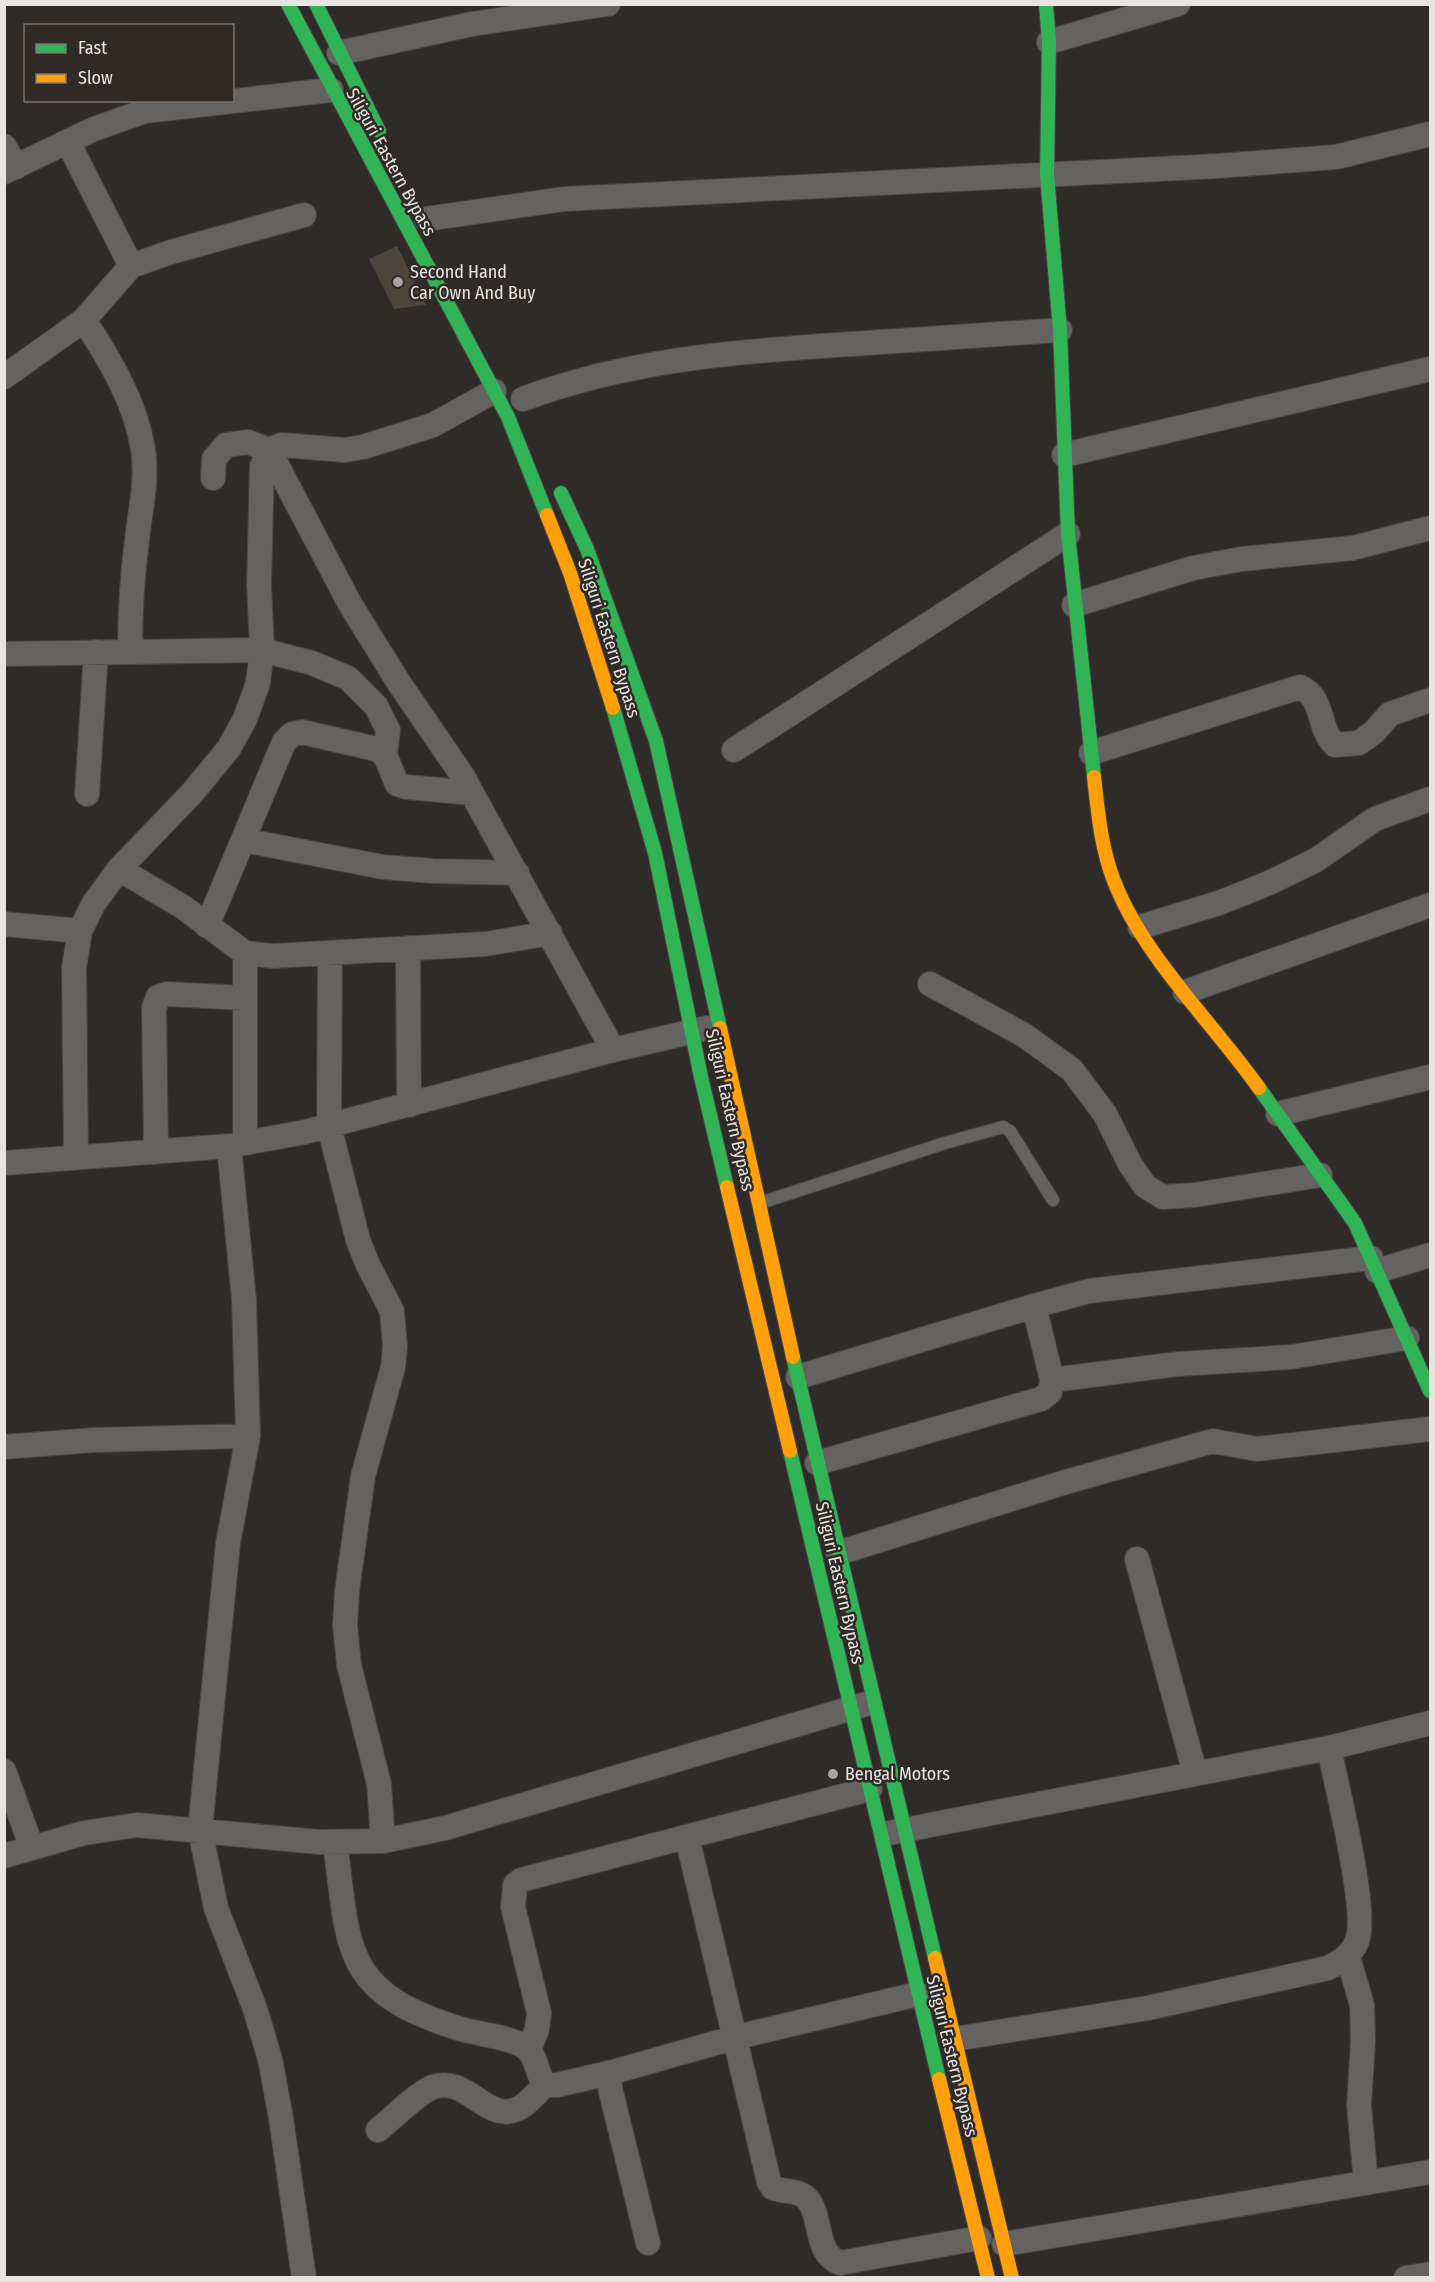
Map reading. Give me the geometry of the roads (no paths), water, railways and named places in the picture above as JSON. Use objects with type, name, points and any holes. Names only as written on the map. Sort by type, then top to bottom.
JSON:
[{"type":"main road","name":"Siliguri Eastern Bypass","points":[[288,4],[316,54],[331,90],[494,391],[529,467],[570,573],[625,749],[655,853],[701,1077],[918,1994],[988,2277]]},
{"type":"main road","name":"Siliguri Eastern Bypass","points":[[316,4],[387,145]]},
{"type":"main road","points":[[1046,4],[1049,42],[1047,175],[1060,330],[1068,534],[1100,830],[1114,881],[1152,949],[1278,1114],[1355,1223],[1431,1391]]},
{"type":"main road","name":"Siliguri Eastern Bypass","points":[[555,477],[587,549],[656,741],[757,1204],[817,1463],[1012,2277]]},
{"type":"street","points":[[339,53],[472,24],[608,4]]},
{"type":"street","points":[[1049,42],[1178,4]]},
{"type":"street","points":[[234,101],[331,90]]},
{"type":"street","points":[[4,146],[10,170],[94,129],[145,111],[225,102]]},
{"type":"street","points":[[426,219],[564,199],[1047,175],[1336,157],[1431,135]]},
{"type":"street","points":[[68,142],[131,266]]},
{"type":"street","points":[[4,377],[97,305],[131,266],[171,252],[304,215]]},
{"type":"street","points":[[97,305],[114,366],[131,406],[143,449],[145,488],[130,603],[130,651]]},
{"type":"street","points":[[523,399],[566,383],[635,366],[727,352],[1060,330]]},
{"type":"street","points":[[1064,455],[1431,369]]},
{"type":"street","points":[[76,1158],[74,967],[80,931],[94,903],[119,869],[193,792],[229,748],[245,719],[258,683],[262,650],[259,585],[261,484],[262,466],[269,450],[282,445],[345,450],[363,447],[433,425],[458,408],[494,391]]},
{"type":"street","points":[[213,478],[214,459],[226,445],[248,442],[269,450],[350,604],[472,793],[612,1050]]},
{"type":"street","points":[[1074,605],[1193,568],[1242,559],[1353,548],[1431,528]]},
{"type":"street","points":[[734,750],[1068,534]]},
{"type":"street","points":[[4,654],[262,650],[312,663],[348,678],[376,706],[388,730],[385,755],[397,784],[472,793]]},
{"type":"street","points":[[87,794],[96,652]]},
{"type":"street","points":[[1091,753],[1300,687],[1309,691],[1315,699],[1328,738],[1335,745],[1359,743],[1374,732],[1390,714],[1431,700]]},
{"type":"street","points":[[207,926],[284,742],[292,734],[302,732],[376,749],[385,755]]},
{"type":"street","points":[[1140,927],[1219,903],[1269,884],[1316,860],[1375,819],[1431,799]]},
{"type":"street","points":[[243,840],[383,867],[517,873]]},
{"type":"street","points":[[119,869],[183,907],[245,953],[273,956],[515,941],[550,933]]},
{"type":"street","points":[[1185,992],[1431,905]]},
{"type":"street","points":[[4,924],[80,931]]},
{"type":"street","points":[[408,948],[410,1105]]},
{"type":"street","points":[[245,953],[245,998],[237,1145],[248,1436],[228,1543],[200,1830],[216,1908],[255,2009],[270,2059],[304,2277]]},
{"type":"street","points":[[330,953],[329,1126],[358,1240],[392,1311],[396,1347],[393,1367],[363,1476],[347,1591],[345,1625],[349,1665],[379,1784],[383,1841]]},
{"type":"street","points":[[930,984],[1024,1035],[1072,1071],[1106,1114],[1130,1164],[1145,1186],[1163,1197],[1195,1195],[1320,1175]]},
{"type":"street","points":[[156,1152],[154,1008],[158,997],[167,994],[245,998]]},
{"type":"street","points":[[4,1163],[237,1145],[329,1126],[612,1050],[718,1025]]},
{"type":"street","points":[[1278,1114],[1431,1077]]},
{"type":"street","points":[[798,1377],[1089,1291],[1133,1285],[1374,1265],[1431,1255]]},
{"type":"street","points":[[817,1463],[1041,1399],[1050,1392],[1052,1380],[1034,1306]]},
{"type":"street","points":[[1052,1380],[1178,1364],[1291,1357],[1407,1338]]},
{"type":"street","points":[[838,1553],[1058,1485],[1213,1441],[1257,1449],[1431,1429]]},
{"type":"street","points":[[4,1448],[94,1440],[248,1436]]},
{"type":"street","points":[[1137,1559],[1195,1773]]},
{"type":"street","points":[[262,1836],[327,1842],[383,1841],[445,1828],[874,1702]]},
{"type":"street","points":[[880,1835],[1329,1748],[1431,1724]]},
{"type":"street","points":[[955,2039],[1148,2008],[1328,1968],[1348,1957],[1358,1939],[1359,1905],[1329,1748]]},
{"type":"street","points":[[4,1771],[32,1848]]},
{"type":"street","points":[[529,2050],[537,2029],[539,2013],[513,1907],[515,1885],[521,1880],[870,1789]]},
{"type":"street","points":[[4,1856],[84,1833],[137,1825],[327,1842]]},
{"type":"street","points":[[687,1837],[733,2038],[769,2182],[773,2188],[781,2192],[796,2192],[805,2197],[810,2204],[825,2250],[833,2260],[853,2263],[979,2238]]},
{"type":"street","points":[[327,1842],[357,1965],[378,1991],[406,2010],[458,2029],[517,2042],[529,2050],[538,2077],[545,2085]]},
{"type":"street","points":[[1348,1957],[1362,2005],[1363,2041],[1359,2105],[1366,2183]]},
{"type":"street","points":[[378,2130],[430,2088],[444,2084],[459,2087],[496,2112],[509,2113],[522,2106],[545,2085],[557,2085],[613,2072],[733,2038],[918,1994]]},
{"type":"street","points":[[613,2072],[609,2080],[611,2092],[648,2243]]},
{"type":"street","points":[[1004,2244],[1431,2172]]},
{"type":"street","points":[[1406,2277],[1431,2274]]},
{"type":"lane","points":[[757,1204],[945,1143],[1003,1127],[1010,1131],[1053,1200]]},
{"type":"place","name":"Second Hand Car Own And Buy","points":[[398,282]]},
{"type":"place","name":"Bengal Motors","points":[[833,1774]]}]
